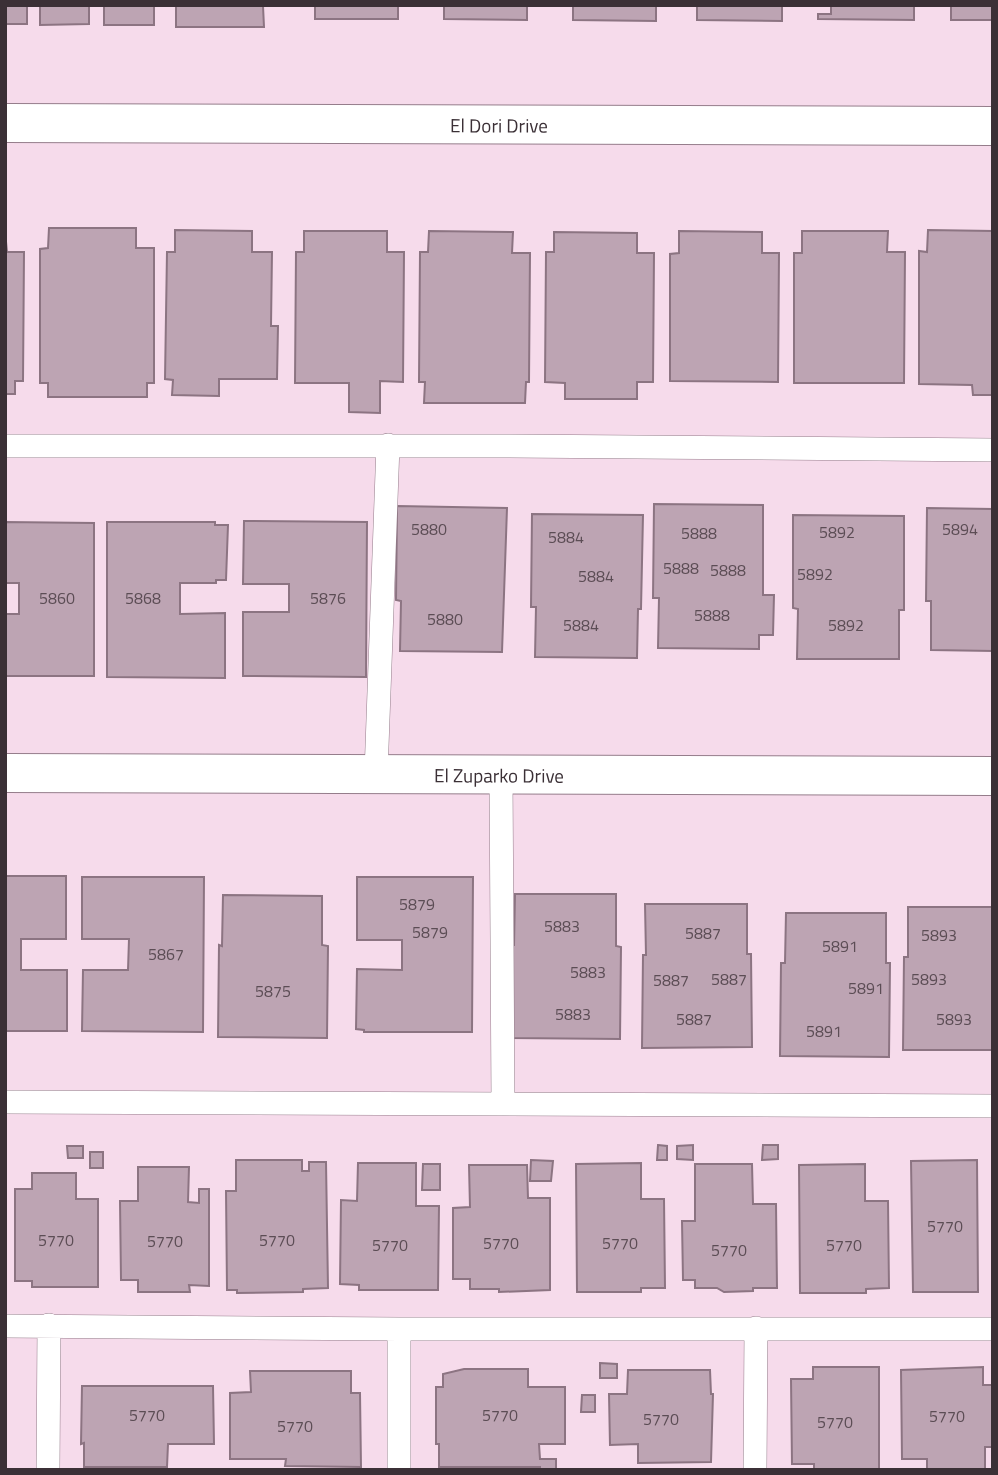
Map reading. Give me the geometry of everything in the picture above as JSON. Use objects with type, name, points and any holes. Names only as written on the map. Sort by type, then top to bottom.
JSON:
[{"type":"street","name":"El Dori Drive","points":[[5,123],[993,125]]},
{"type":"street","name":"El Zuparko Drive","points":[[5,773],[993,776]]},
{"type":"lane","points":[[5,446],[993,450]]},
{"type":"lane","points":[[376,774],[388,446]]},
{"type":"lane","points":[[501,775],[503,1103]]},
{"type":"lane","points":[[5,1102],[993,1106]]},
{"type":"lane","points":[[48,1470],[49,1325]]},
{"type":"lane","points":[[5,1326],[993,1329]]},
{"type":"lane","points":[[755,1470],[756,1328]]},
{"type":"lane","points":[[399,1329],[399,1470]]},
{"type":"building","points":[[5,5],[27,5],[27,24],[5,24]]},
{"type":"building","points":[[40,5],[89,5],[89,24],[40,25]]},
{"type":"building","points":[[104,5],[154,5],[154,25],[104,25]]},
{"type":"building","points":[[280,5],[263,6],[264,27],[176,27],[176,6],[168,6]]},
{"type":"building","points":[[315,5],[398,5],[398,19],[315,19]]},
{"type":"building","points":[[444,5],[527,5],[527,20],[444,19]]},
{"type":"building","points":[[573,5],[656,5],[656,21],[573,20]]},
{"type":"building","points":[[697,5],[782,5],[782,21],[697,20]]},
{"type":"building","points":[[831,5],[914,5],[914,20],[818,19],[818,14],[831,14]]},
{"type":"building","points":[[951,5],[993,5],[993,20],[951,20]]},
{"type":"building","points":[[49,228],[136,228],[136,248],[154,248],[154,383],[147,383],[147,397],[48,397],[48,383],[40,383],[40,249],[48,248]]},
{"type":"building","points":[[175,230],[252,231],[252,252],[272,252],[271,326],[278,326],[277,379],[219,379],[219,396],[172,395],[173,380],[165,379],[167,252],[175,252]]},
{"type":"building","points":[[928,230],[993,231],[993,395],[973,395],[972,385],[919,384],[919,251],[927,252]]},
{"type":"building","points":[[5,231],[7,252],[24,252],[23,381],[15,381],[15,394],[5,394]]},
{"type":"building","points":[[304,231],[387,231],[387,252],[404,252],[403,382],[380,381],[380,413],[349,412],[349,383],[295,383],[296,252],[304,252]]},
{"type":"building","points":[[429,231],[513,232],[512,253],[530,253],[529,382],[526,382],[525,403],[424,403],[425,382],[419,382],[420,252],[428,252]]},
{"type":"building","points":[[679,231],[762,232],[762,253],[779,253],[778,382],[670,381],[670,254],[679,253]]},
{"type":"building","points":[[802,231],[888,231],[887,252],[905,252],[904,383],[794,383],[794,253],[802,253]]},
{"type":"building","points":[[554,232],[637,233],[637,253],[654,253],[653,382],[637,382],[637,399],[565,399],[565,383],[545,382],[546,252],[554,252]]},
{"type":"building","points":[[654,504],[763,505],[763,595],[774,595],[773,635],[759,635],[759,649],[658,648],[659,598],[653,598]]},
{"type":"building","points":[[397,506],[507,508],[502,652],[400,651],[401,601],[396,600]]},
{"type":"building","points":[[927,508],[993,509],[993,651],[931,650],[931,601],[926,601]]},
{"type":"building","points":[[532,514],[643,515],[637,658],[535,657],[536,607],[531,607]]},
{"type":"building","points":[[793,515],[904,516],[904,610],[899,610],[899,659],[797,659],[798,609],[793,608]]},
{"type":"building","points":[[244,521],[367,522],[366,677],[243,676],[243,612],[289,612],[289,584],[243,584]]},
{"type":"building","points":[[5,522],[94,523],[94,676],[5,676],[5,614],[19,614],[19,583],[5,583]]},
{"type":"building","points":[[107,522],[215,522],[215,525],[228,525],[226,580],[216,580],[216,583],[180,583],[180,614],[225,613],[225,678],[107,677]]},
{"type":"building","points":[[6,876],[66,876],[66,939],[21,939],[21,970],[67,970],[67,1031],[5,1031]]},
{"type":"building","points":[[82,877],[204,877],[203,1032],[82,1031],[83,970],[128,970],[129,939],[82,939]]},
{"type":"building","points":[[357,877],[473,877],[472,1032],[364,1032],[356,1029],[357,969],[402,970],[402,940],[357,940]]},
{"type":"building","points":[[515,894],[616,894],[616,946],[621,947],[620,1039],[510,1038],[510,945],[514,945]]},
{"type":"building","points":[[223,895],[322,896],[322,945],[328,946],[327,1038],[218,1037],[219,945],[222,946]]},
{"type":"building","points":[[645,904],[747,904],[747,954],[751,954],[752,1047],[642,1048]]},
{"type":"building","points":[[908,907],[993,907],[993,1050],[903,1050],[904,957],[908,957]]},
{"type":"building","points":[[786,913],[886,913],[886,963],[890,963],[889,1057],[780,1056],[781,963],[785,963]]},
{"type":"building","points":[[658,1145],[667,1146],[667,1160],[657,1160]]},
{"type":"building","points":[[693,1145],[693,1160],[677,1159],[677,1146]]},
{"type":"building","points":[[763,1145],[778,1145],[778,1159],[762,1160]]},
{"type":"building","points":[[67,1146],[83,1146],[83,1158],[68,1158]]},
{"type":"building","points":[[90,1152],[103,1152],[103,1168],[90,1168]]},
{"type":"building","points":[[236,1160],[302,1160],[302,1171],[309,1171],[309,1162],[326,1162],[328,1288],[303,1289],[303,1292],[237,1293],[237,1290],[227,1290],[226,1191],[236,1191]]},
{"type":"building","points":[[531,1160],[553,1161],[551,1181],[530,1181]]},
{"type":"building","points":[[977,1160],[978,1292],[913,1292],[911,1161]]},
{"type":"building","points":[[358,1163],[416,1163],[416,1206],[439,1206],[438,1290],[359,1290],[359,1285],[340,1284],[341,1200],[357,1201]]},
{"type":"building","points":[[641,1163],[641,1199],[664,1199],[665,1288],[641,1288],[641,1292],[577,1292],[576,1164]]},
{"type":"building","points":[[423,1164],[440,1164],[440,1190],[422,1190]]},
{"type":"building","points":[[695,1164],[752,1164],[753,1204],[776,1204],[777,1288],[724,1292],[717,1288],[695,1288],[695,1280],[683,1280],[682,1221],[695,1221]]},
{"type":"building","points":[[865,1164],[865,1201],[888,1201],[889,1288],[866,1289],[866,1293],[800,1293],[799,1165]]},
{"type":"building","points":[[469,1165],[527,1165],[528,1198],[550,1198],[550,1290],[499,1292],[499,1289],[470,1289],[470,1279],[453,1279],[453,1208],[470,1207]]},
{"type":"building","points":[[138,1167],[189,1167],[188,1202],[199,1203],[199,1189],[209,1189],[209,1286],[189,1285],[190,1292],[138,1292],[138,1280],[121,1280],[120,1201],[138,1201]]},
{"type":"building","points":[[32,1173],[76,1173],[76,1199],[98,1199],[98,1287],[32,1287],[32,1281],[15,1281],[15,1189],[32,1189]]},
{"type":"building","points":[[600,1363],[617,1364],[617,1378],[600,1378]]},
{"type":"building","points":[[813,1367],[879,1367],[879,1470],[814,1470],[814,1464],[792,1464],[791,1379],[813,1379]]},
{"type":"building","points":[[983,1367],[983,1385],[993,1385],[993,1447],[985,1447],[985,1470],[927,1470],[927,1459],[902,1459],[901,1370]]},
{"type":"building","points":[[464,1369],[528,1369],[528,1387],[565,1387],[565,1444],[539,1444],[540,1459],[556,1459],[556,1470],[540,1470],[540,1467],[439,1467],[439,1444],[436,1444],[436,1387],[443,1387],[443,1374]]},
{"type":"building","points":[[628,1370],[710,1370],[713,1394],[711,1462],[638,1463],[638,1444],[610,1445],[609,1394],[627,1394]]},
{"type":"building","points":[[250,1371],[351,1371],[351,1393],[360,1393],[361,1467],[285,1466],[286,1459],[230,1459],[230,1393],[251,1392]]},
{"type":"building","points":[[82,1386],[213,1386],[214,1444],[168,1444],[167,1467],[84,1467],[84,1443],[81,1444]]},
{"type":"building","points":[[582,1395],[595,1395],[595,1412],[581,1412]]}]
